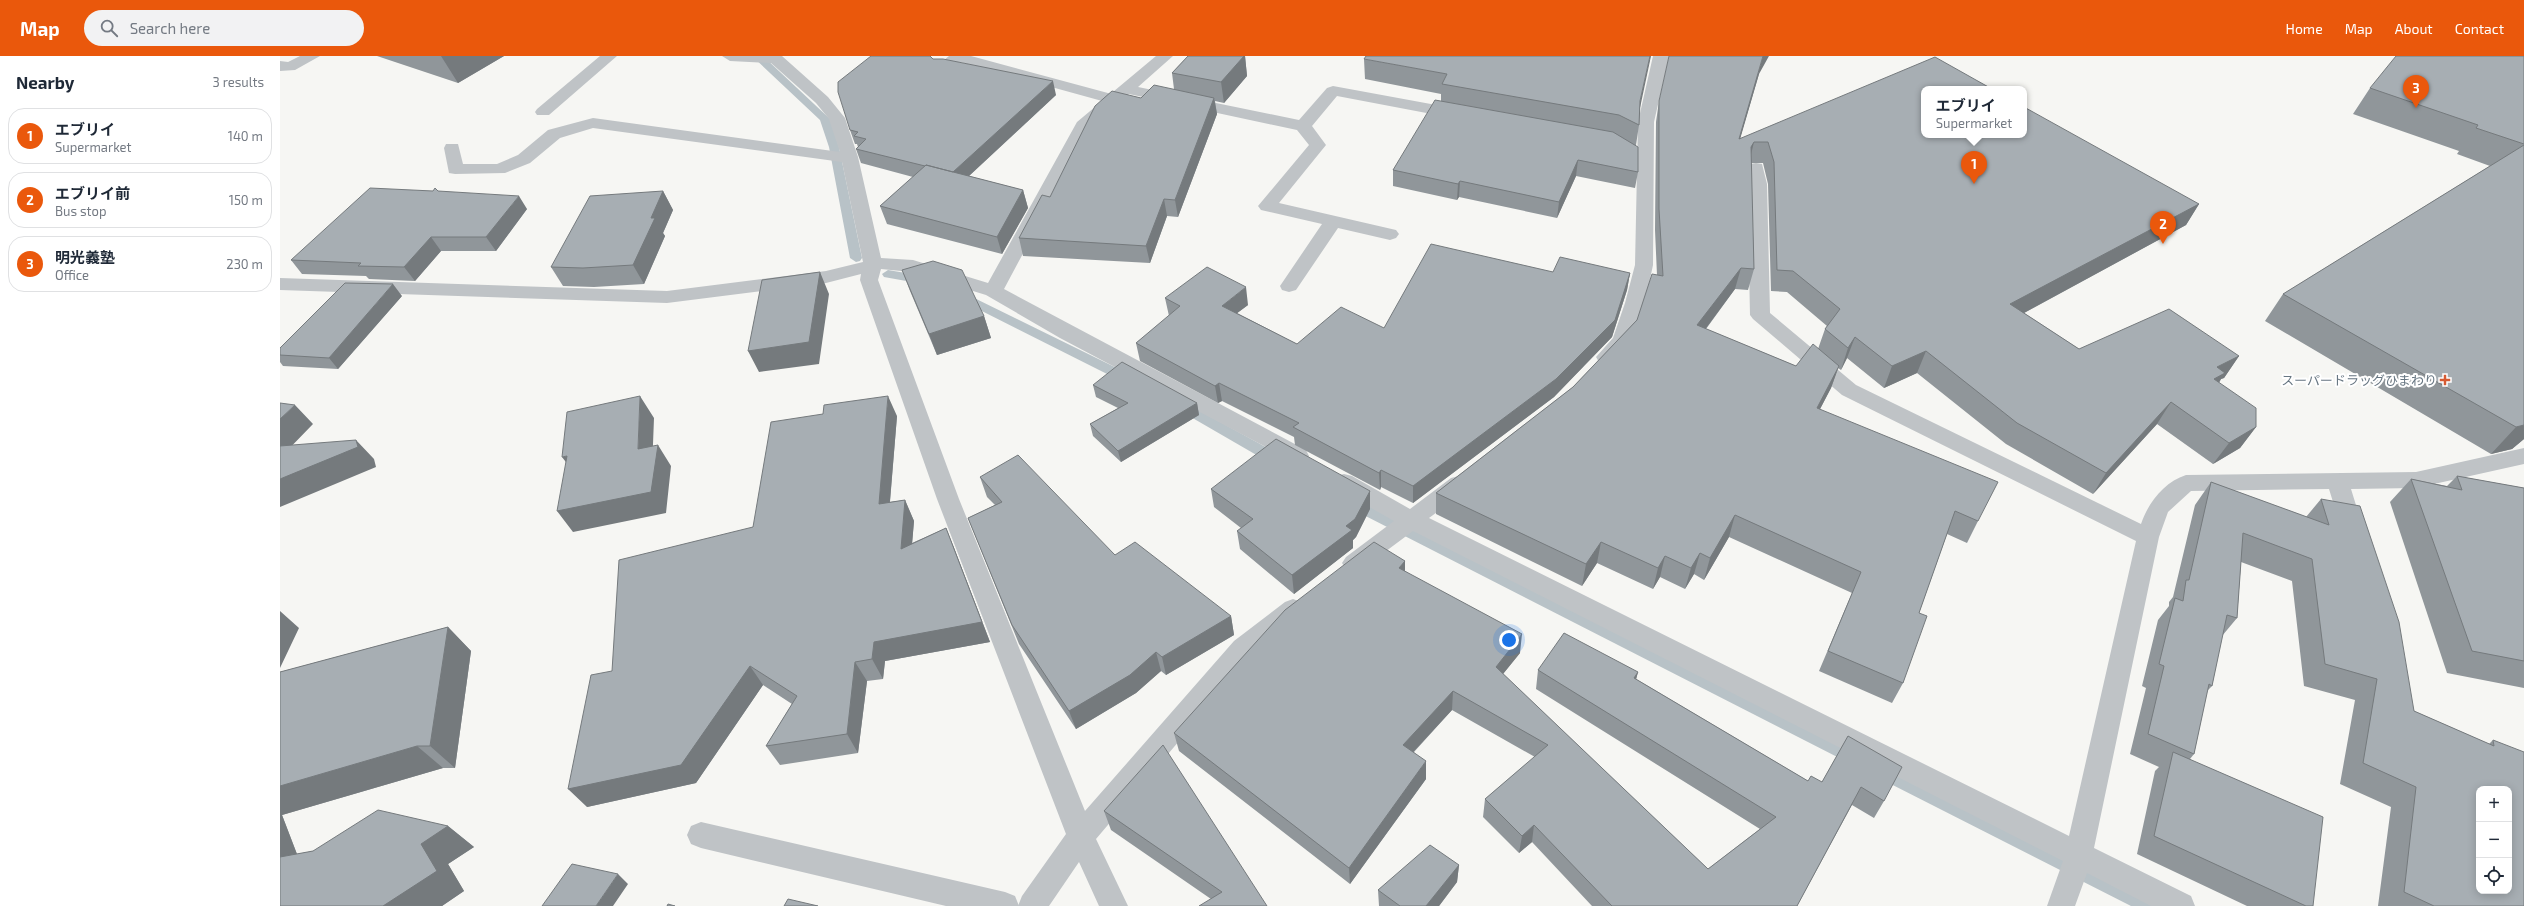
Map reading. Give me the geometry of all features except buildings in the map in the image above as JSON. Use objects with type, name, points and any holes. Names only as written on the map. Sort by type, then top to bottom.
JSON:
[{"type":"street","points":[[280,66],[290,67],[312,56]]},
{"type":"street","points":[[543,112],[608,56]]},
{"type":"street","points":[[736,56],[774,58],[822,100],[837,118],[840,157],[872,265],[869,280],[948,499],[1081,836],[1114,906]]},
{"type":"street","points":[[993,291],[1083,125],[1165,56]]},
{"type":"street","points":[[1595,370],[1622,341],[1635,303],[1644,265],[1646,122],[1661,56]]},
{"type":"street","points":[[942,68],[957,57],[1120,94],[1302,126],[1318,145],[1267,206],[1390,234]]},
{"type":"street","points":[[1302,126],[1333,91],[1475,117]]},
{"type":"street","points":[[452,148],[455,169],[499,169],[524,159],[554,134],[593,123],[840,157]]},
{"type":"street","points":[[1628,150],[1646,160]]},
{"type":"street","points":[[1756,168],[1758,184],[1760,315],[1848,390],[2148,538]]},
{"type":"street","points":[[1289,286],[1333,221]]},
{"type":"street","points":[[280,284],[667,296],[826,278],[872,265],[893,263],[913,266],[993,291],[1067,334],[1322,470],[1404,526],[2075,865],[2181,906]]},
{"type":"street","points":[[2061,906],[2075,865],[2148,538],[2158,508],[2186,483],[2416,480],[2524,456]]},
{"type":"street","points":[[1338,575],[1475,472]]},
{"type":"street","points":[[2337,481],[2359,550]]},
{"type":"street","points":[[1032,906],[1081,836],[1244,648],[1313,593]]},
{"type":"street","points":[[701,835],[1005,906]]},
{"type":"waterway","points":[[757,56],[825,119],[834,147],[837,170],[856,258]]},
{"type":"waterway","points":[[888,274],[923,280]]},
{"type":"waterway","points":[[962,296],[1128,379]]},
{"type":"waterway","points":[[1182,406],[1277,460]]},
{"type":"waterway","points":[[1353,503],[1857,759]]},
{"type":"waterway","points":[[1879,770],[2150,906]]},
{"type":"place","name":"明光義塾","points":[[2416,108]]},
{"type":"place","name":"エブリイ","points":[[1974,184]]},
{"type":"place","name":"エブリイ前","points":[[2163,244]]},
{"type":"place","name":"スーパードラッグひまわり","points":[[2445,380]]}]
